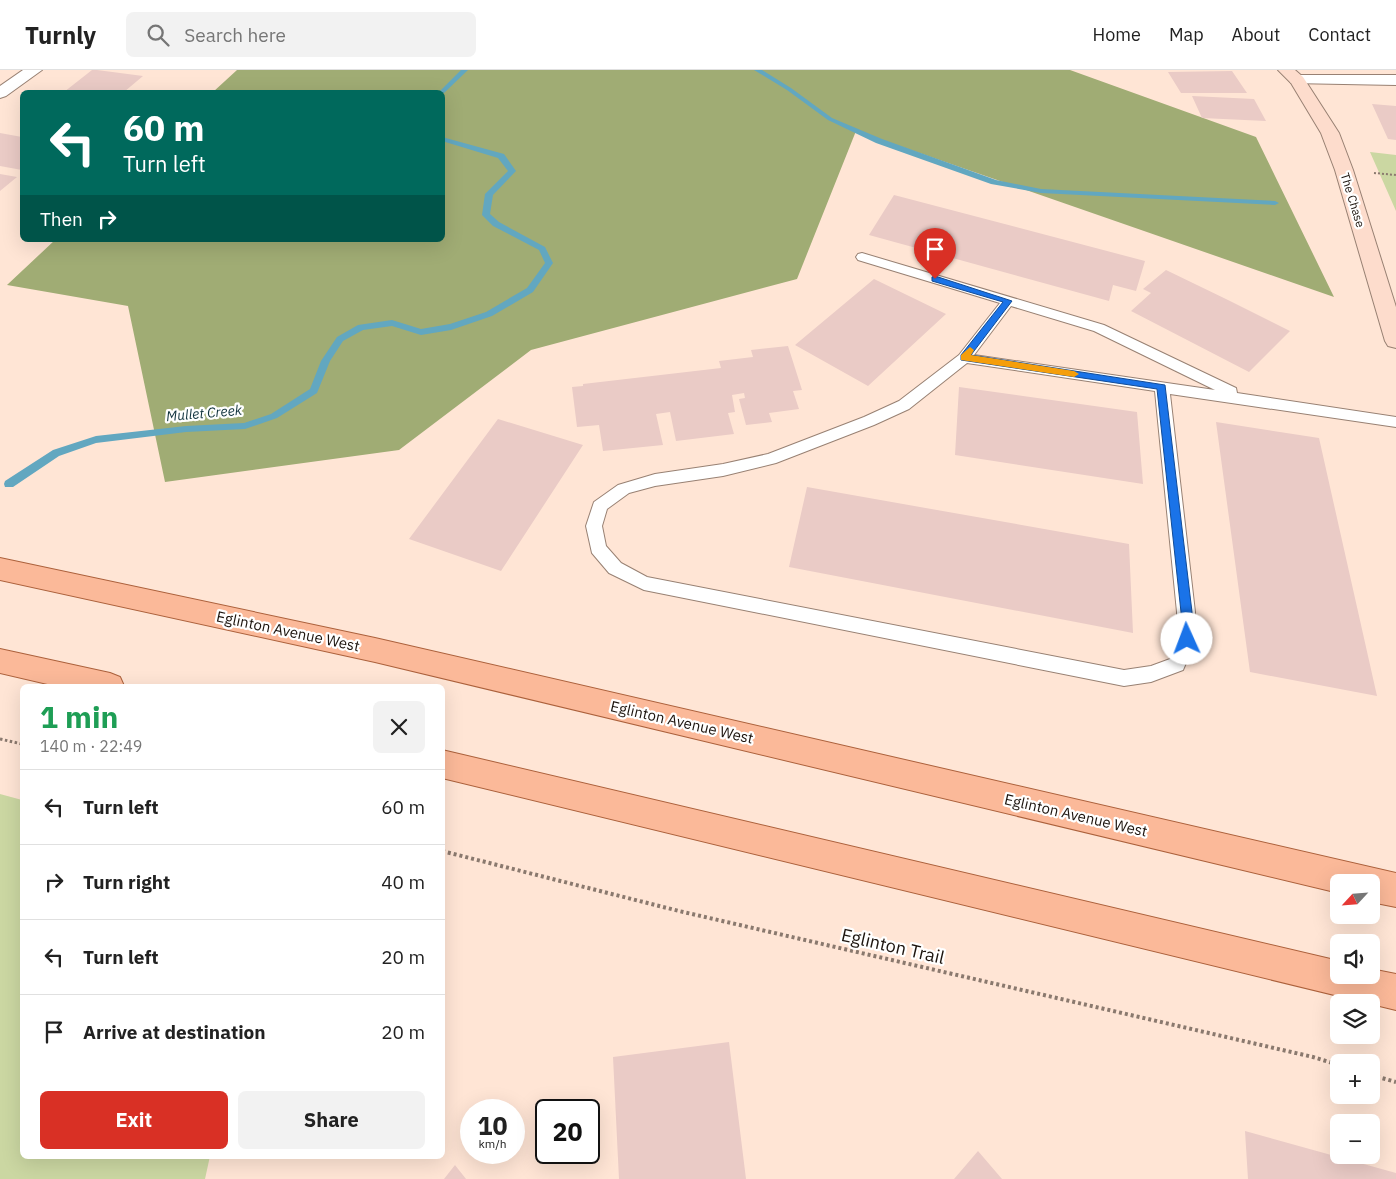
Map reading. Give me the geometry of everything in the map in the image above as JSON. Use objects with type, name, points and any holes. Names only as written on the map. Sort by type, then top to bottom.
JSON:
[{"type":"main road","name":"Eglinton Avenue West","points":[[0,569],[375,650],[1330,874]]},
{"type":"main road","points":[[0,661],[101,684]]},
{"type":"main road","points":[[445,765],[1396,992]]},
{"type":"main road","points":[[1380,886],[1396,890]]},
{"type":"street","points":[[0,93],[34,70]]},
{"type":"street","points":[[1291,75],[1396,80]]},
{"type":"street","name":"The Chase","points":[[1291,75],[1330,133],[1344,170],[1396,341]]},
{"type":"lane","points":[[862,257],[1099,328],[1247,400]]},
{"type":"lane","points":[[1008,301],[964,358],[904,405],[860,425],[771,459],[724,470],[656,480],[624,489],[600,506],[594,526],[598,548],[615,568],[644,583],[1124,678],[1151,674],[1177,664],[1187,639],[1186,612],[1162,387]]},
{"type":"lane","points":[[964,358],[1396,422]]},
{"type":"path","points":[[0,738],[20,743]]},
{"type":"path","name":"Eglinton Trail","points":[[445,851],[679,911],[1330,1062]]},
{"type":"path","points":[[1380,1078],[1396,1082]]},
{"type":"green space","points":[[237,70],[1070,70],[1256,137],[1334,297],[856,131],[797,279],[531,350],[399,450],[165,482],[128,306],[7,285],[53,242],[445,242],[445,90],[215,90]]},
{"type":"green space","points":[[1370,152],[1396,155],[1396,211]]},
{"type":"green space","points":[[0,794],[20,799],[20,1159],[209,1159],[205,1179],[0,1179]]},
{"type":"building","points":[[92,70],[143,76],[126,90],[67,90]]},
{"type":"building","points":[[1232,71],[1247,93],[1181,93],[1168,72]]},
{"type":"building","points":[[1192,96],[1254,99],[1266,121],[1202,118]]},
{"type":"building","points":[[1372,104],[1396,106],[1396,140],[1388,139]]},
{"type":"building","points":[[0,133],[20,137],[20,170],[0,166]]},
{"type":"building","points":[[0,174],[17,177],[0,191]]},
{"type":"building","points":[[894,195],[1145,261],[1136,291],[1113,285],[1109,301],[869,235]]},
{"type":"building","points":[[1166,270],[1290,331],[1249,372],[1131,311],[1151,293],[1143,289]]},
{"type":"building","points":[[874,279],[946,314],[868,386],[795,345]]},
{"type":"building","points":[[788,346],[802,390],[793,391],[799,409],[769,413],[772,422],[746,425],[739,399],[745,398],[744,393],[732,395],[735,412],[728,413],[734,434],[676,441],[670,412],[656,414],[663,445],[603,451],[599,425],[577,427],[572,387],[583,386],[583,384],[721,368],[719,361],[753,357],[751,350]]},
{"type":"building","points":[[959,387],[1137,412],[1143,484],[955,455]]},
{"type":"building","points":[[498,419],[583,445],[501,571],[409,539]]},
{"type":"building","points":[[1216,422],[1319,438],[1377,696],[1250,672]]},
{"type":"building","points":[[807,487],[1129,544],[1133,633],[789,567]]},
{"type":"building","points":[[729,1042],[746,1179],[619,1179],[613,1057]]},
{"type":"building","points":[[1245,1131],[1330,1155],[1330,1164],[1364,1164],[1396,1173],[1396,1179],[1248,1179]]},
{"type":"building","points":[[978,1151],[1002,1179],[954,1179]]},
{"type":"building","points":[[455,1165],[466,1179],[444,1179]]},
{"type":"waterway","name":"Mullet Creek","points":[[444,90],[465,70]]},
{"type":"waterway","points":[[757,70],[789,89],[830,119],[879,141],[994,182],[1041,191],[1275,203]]},
{"type":"waterway","name":"Mullet Creek","points":[[9,484],[56,453],[96,440],[186,429],[245,426],[274,416],[314,391],[326,361],[340,339],[361,327],[392,323],[421,332],[451,327],[489,314],[530,290],[549,263],[542,249],[496,224],[486,215],[489,194],[512,171],[501,156],[445,140]]},
{"type":"slow traffic","points":[[970,350],[964,358],[1074,374]]},
{"type":"route","points":[[935,279],[1008,301],[964,358],[1162,387],[1186,612],[1187,639]]}]
